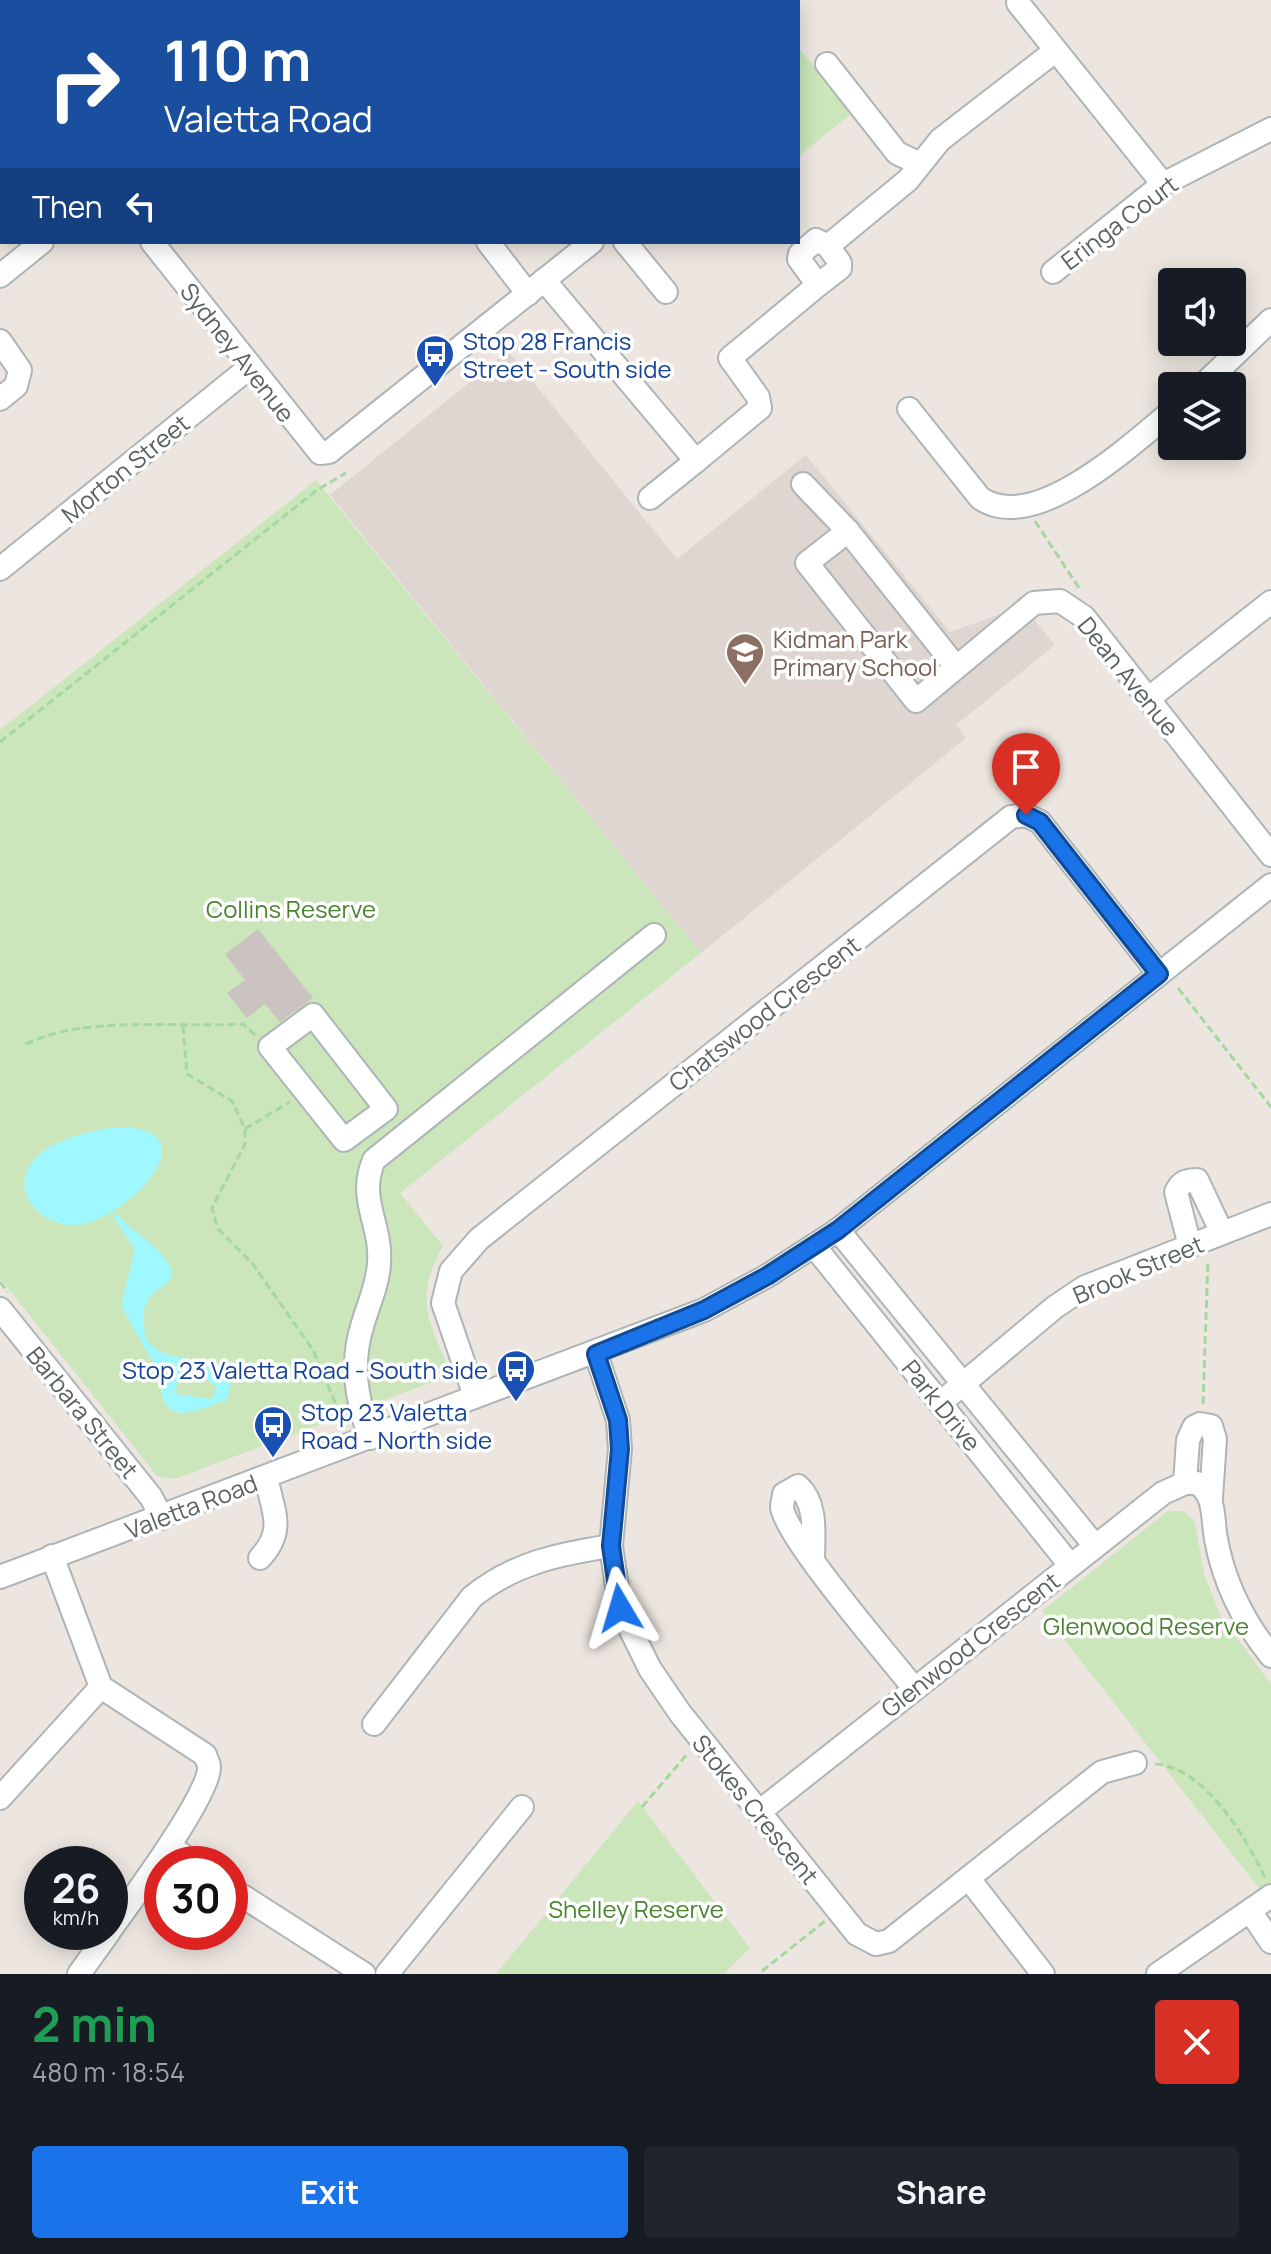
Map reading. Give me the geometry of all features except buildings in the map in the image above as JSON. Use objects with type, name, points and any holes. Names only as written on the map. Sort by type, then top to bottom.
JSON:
[{"type":"street","points":[[1018,3],[1163,184]]},
{"type":"street","points":[[828,246],[908,180],[918,163],[940,140],[1055,51]]},
{"type":"street","points":[[827,64],[897,153],[918,163]]},
{"type":"street","name":"Eringa Court","points":[[1053,272],[1163,184],[1271,129]]},
{"type":"street","points":[[650,498],[760,408],[758,397],[730,358],[840,268],[828,246],[816,240],[800,254],[799,259],[818,285]]},
{"type":"street","points":[[0,276],[40,244]]},
{"type":"street","name":"Sydney Avenue","points":[[154,244],[320,453],[329,452],[536,287]]},
{"type":"street","points":[[490,244],[536,287],[696,461]]},
{"type":"street","points":[[536,287],[590,244]]},
{"type":"street","points":[[627,244],[666,292]]},
{"type":"street","points":[[1217,372],[1271,320]]},
{"type":"street","points":[[0,341],[20,370],[16,386],[0,399]]},
{"type":"street","name":"Morton Street","points":[[3,560],[250,367]]},
{"type":"street","points":[[909,409],[980,498],[993,507],[1027,503],[1071,489],[1158,422]]},
{"type":"street","points":[[803,484],[848,531],[956,667]]},
{"type":"street","name":"Dean Avenue","points":[[848,531],[807,563],[916,701],[1034,603],[1060,601],[1079,611],[1271,855]]},
{"type":"street","points":[[1148,699],[1271,602]]},
{"type":"street","name":"Chatswood Crescent","points":[[475,1396],[443,1303],[451,1271],[479,1239],[1011,817],[1026,815],[1040,822],[1159,974]]},
{"type":"street","name":"Valetta Road","points":[[0,1577],[162,1518],[475,1396],[596,1354],[704,1310],[838,1230],[1271,885]]},
{"type":"street","points":[[370,1438],[355,1390],[355,1356],[379,1262],[378,1243],[366,1197],[366,1178],[374,1160],[654,935]]},
{"type":"street","points":[[313,1015],[386,1109],[344,1140],[270,1047],[313,1015]]},
{"type":"street","points":[[366,1125],[384,1150]]},
{"type":"street","name":"Brook Street","points":[[941,1403],[1055,1307],[1085,1287],[1271,1214]]},
{"type":"street","name":"Park Drive","points":[[838,1230],[1095,1546]]},
{"type":"street","name":"Park Drive","points":[[814,1246],[1070,1565]]},
{"type":"street","name":"Barbara Street","points":[[0,1309],[120,1457],[162,1518]]},
{"type":"street","name":"Stokes Crescent","points":[[596,1354],[618,1420],[620,1449],[611,1546],[620,1608],[650,1669],[700,1739],[865,1940],[876,1944],[889,1941],[1102,1772],[1135,1763]]},
{"type":"street","points":[[1211,1497],[1197,1483],[1185,1483],[1190,1434],[1194,1427],[1202,1424],[1211,1426],[1215,1439],[1211,1497],[1224,1575],[1242,1615],[1271,1656]]},
{"type":"street","points":[[260,1558],[275,1542],[276,1524],[266,1477]]},
{"type":"street","name":"Glenwood Crescent","points":[[759,1812],[913,1687],[1163,1493],[1185,1483]]},
{"type":"street","points":[[374,1724],[472,1597],[491,1581],[551,1555],[611,1546]]},
{"type":"street","points":[[52,1556],[101,1687],[205,1755],[209,1767],[206,1780],[170,1846]]},
{"type":"street","points":[[813,1561],[913,1687]]},
{"type":"street","points":[[0,1798],[101,1687]]},
{"type":"street","points":[[387,1974],[522,1807]]},
{"type":"street","points":[[969,1879],[1043,1974]]},
{"type":"street","points":[[128,1905],[144,1882]]},
{"type":"street","points":[[1158,1974],[1271,1894]]},
{"type":"street","points":[[248,1900],[364,1974]]},
{"type":"street","points":[[1250,1911],[1271,1942]]},
{"type":"street","points":[[79,1974],[96,1950]]},
{"type":"path","points":[[0,742],[317,490],[346,473]]},
{"type":"path","points":[[1027,503],[1066,573],[1085,597]]},
{"type":"path","points":[[1178,988],[1271,1107]]},
{"type":"path","points":[[26,1044],[48,1033],[76,1027],[243,1024],[270,1047]]},
{"type":"path","points":[[183,1026],[187,1074],[232,1101],[245,1129],[245,1144],[216,1196],[212,1218],[218,1229],[252,1263],[313,1350],[345,1425]]},
{"type":"path","points":[[245,1129],[268,1118],[298,1096]]},
{"type":"path","points":[[1202,1424],[1207,1239]]},
{"type":"path","points":[[642,1807],[700,1739]]},
{"type":"path","points":[[1135,1763],[1170,1765],[1212,1797],[1241,1830],[1271,1894]]},
{"type":"path","points":[[762,1971],[838,1910]]},
{"type":"shaded area","name":"Kidman Park Primary School","points":[[508,351],[677,559],[806,455],[950,632],[1023,606],[1055,645],[956,725],[966,738],[701,953],[330,495]]},
{"type":"green space","points":[[800,49],[852,113],[800,155]]},
{"type":"green space","name":"Collins Reserve","points":[[316,480],[701,953],[400,1193],[443,1246],[428,1283],[426,1298],[431,1325],[451,1375],[175,1479],[157,1476],[0,1278],[0,730]]},
{"type":"green space","name":"Glenwood Reserve","points":[[1168,1511],[1184,1511],[1195,1522],[1204,1574],[1221,1617],[1271,1684],[1271,1884],[1261,1891],[1042,1611]]},
{"type":"green space","name":"Shelley Reserve","points":[[638,1801],[750,1948],[724,1974],[496,1974]]},
{"type":"water","points":[[117,1127],[146,1131],[160,1142],[161,1157],[152,1175],[137,1193],[96,1220],[76,1225],[64,1224],[41,1214],[27,1196],[25,1185],[26,1173],[33,1161],[60,1142]]},
{"type":"water","points":[[116,1213],[153,1246],[172,1270],[171,1278],[149,1298],[145,1307],[146,1338],[165,1354],[202,1362],[224,1373],[231,1384],[227,1400],[180,1413],[171,1410],[163,1400],[157,1369],[121,1306],[135,1249],[113,1216]],"holes":[[[207,1379],[217,1388],[211,1399],[176,1394],[177,1382]]]},
{"type":"place","name":"Stop 28 Francis Street - South side","points":[[435,388]]},
{"type":"place","name":"Kidman Park Primary School","points":[[745,686]]},
{"type":"place","name":"Stop 23 Valetta Road - South side","points":[[516,1403]]},
{"type":"place","name":"Stop 23 Valetta Road - North side","points":[[273,1459]]},
{"type":"route","points":[[620,1608],[611,1546],[620,1449],[618,1420],[596,1354],[704,1310],[767,1276],[838,1230],[1159,974],[1040,822],[1026,815]]}]
